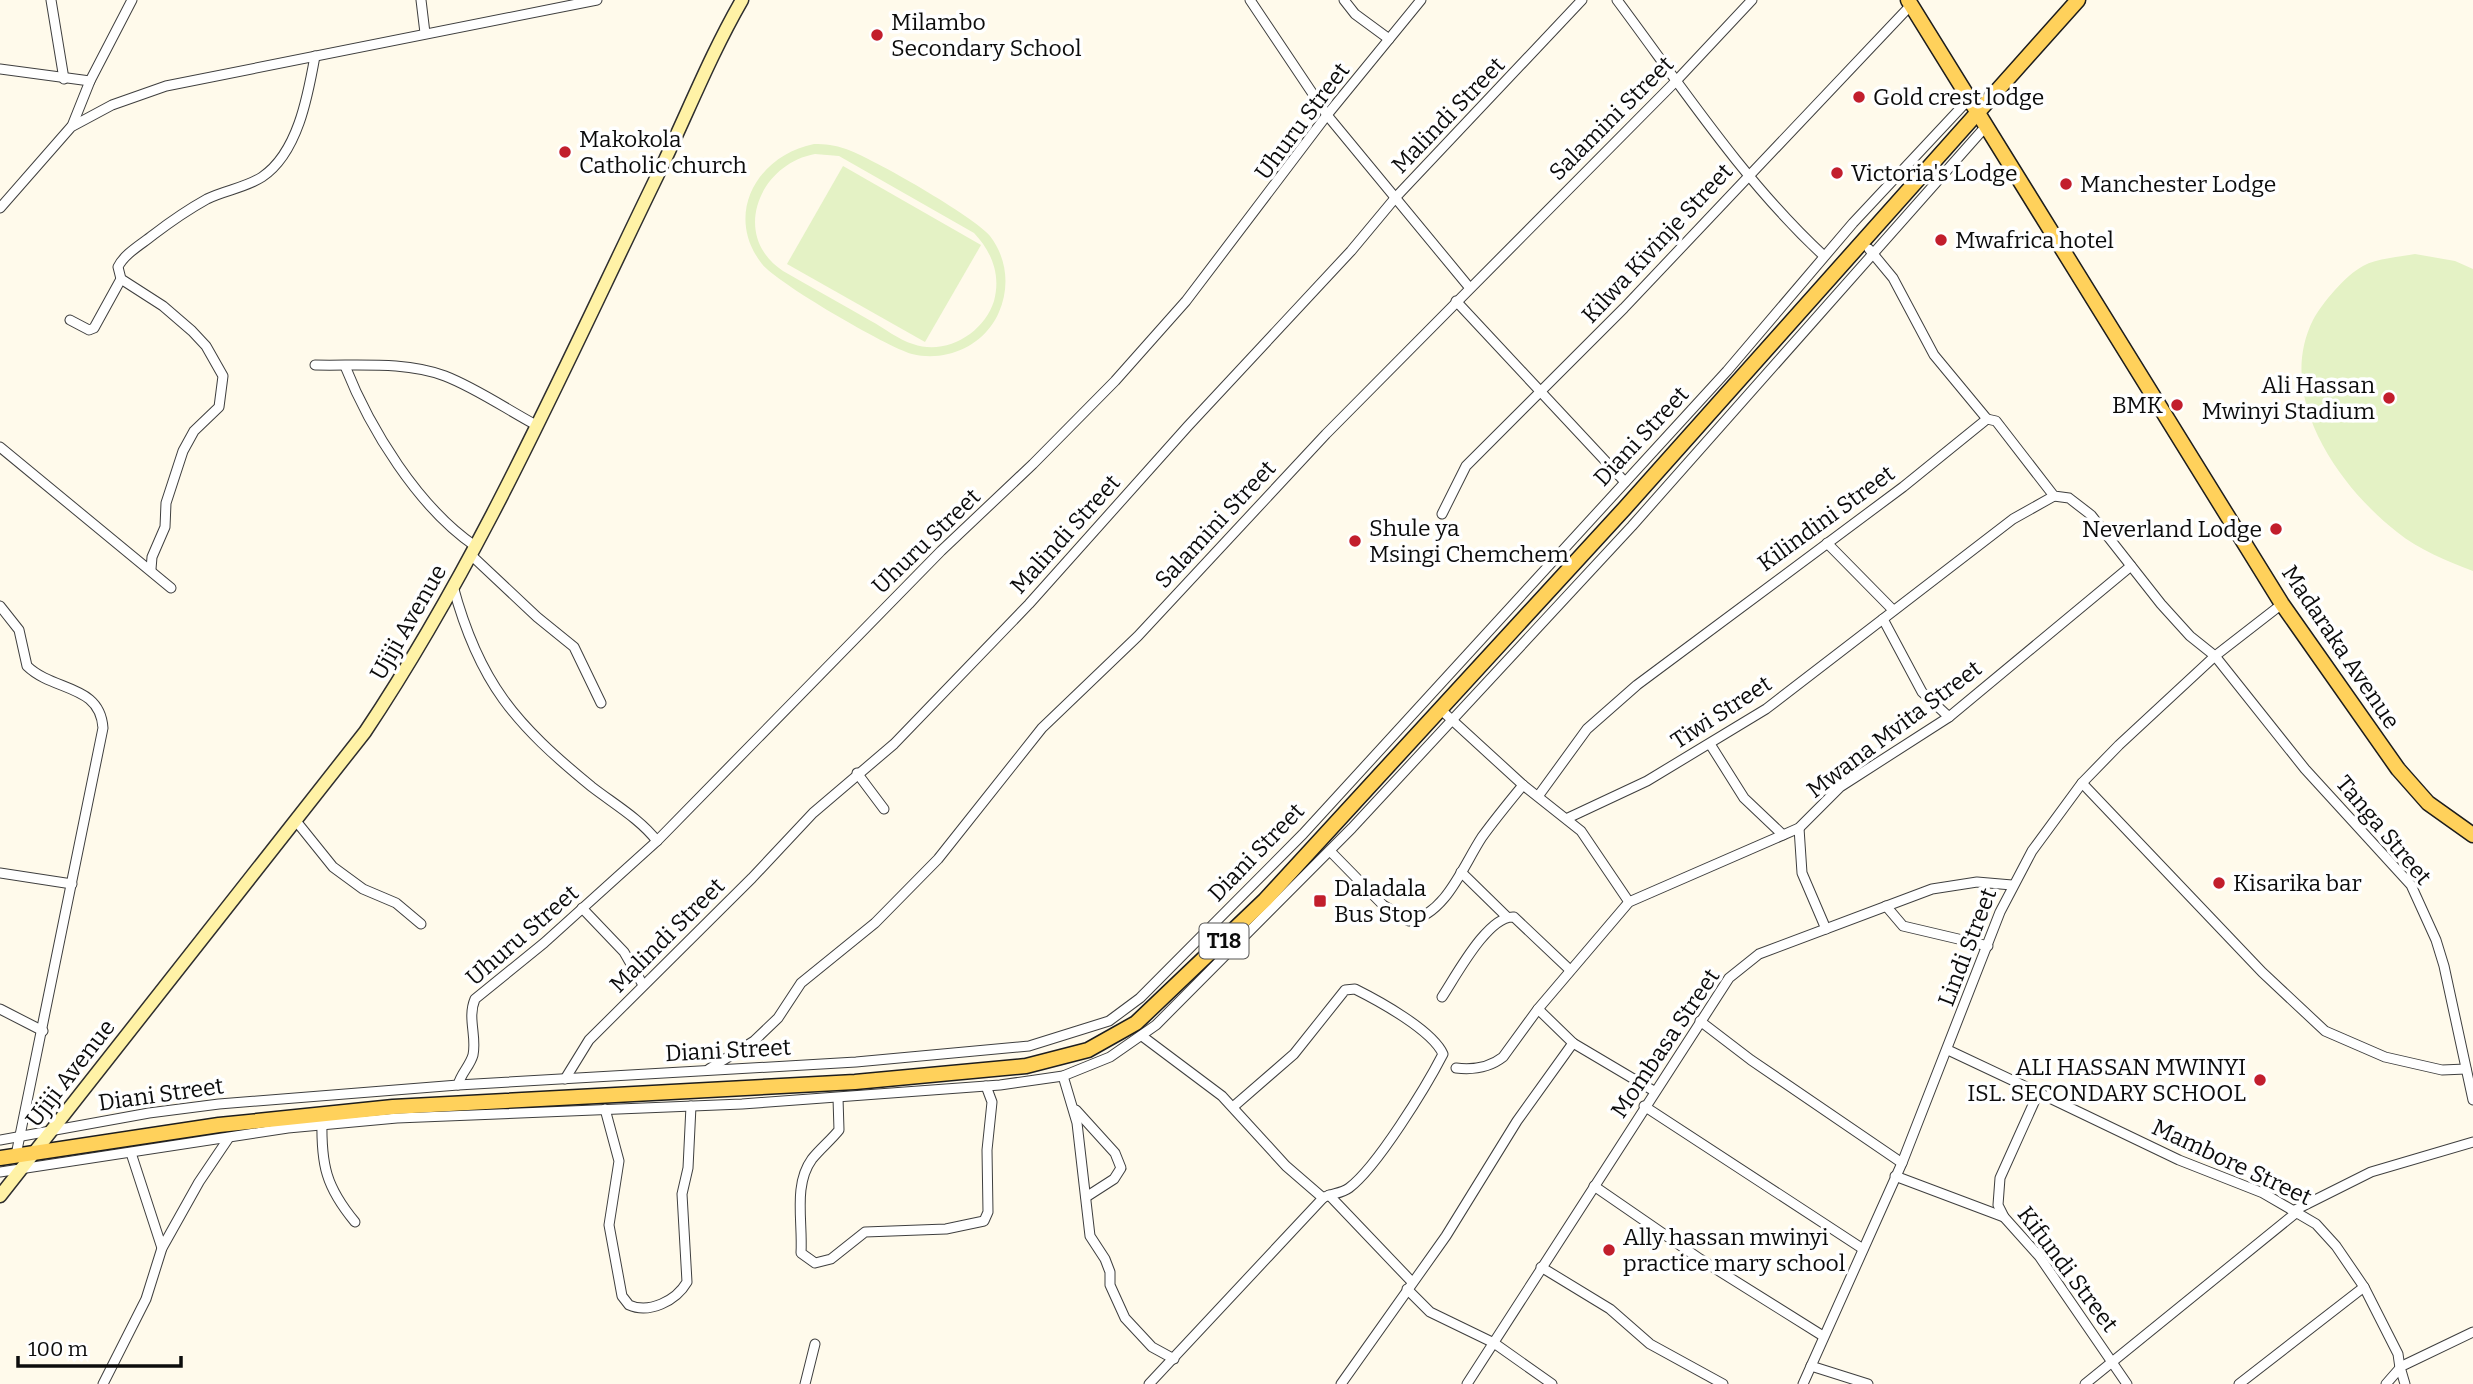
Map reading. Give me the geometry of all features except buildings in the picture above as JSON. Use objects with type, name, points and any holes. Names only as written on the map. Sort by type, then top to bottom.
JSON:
[{"type":"main road","name":"Ujiji Avenue","points":[[35,1151],[296,821],[380,709],[473,550],[673,144],[713,51],[742,0]]},
{"type":"main road","name":"T18","points":[[0,1158],[20,1162],[35,1151],[219,1125],[322,1120],[702,1089],[855,1082],[1026,1066],[1088,1050],[1141,1031],[1625,508],[1860,241],[1972,105],[2030,56],[2078,0]]},
{"type":"main road","name":"Madaraka Avenue","points":[[1909,3],[2283,604],[2398,769],[2428,803],[2473,835]]},
{"type":"main road","points":[[0,1196],[20,1162]]},
{"type":"street","points":[[51,0],[64,79]]},
{"type":"street","points":[[0,208],[71,127],[90,81],[132,0]]},
{"type":"street","points":[[421,0],[425,33]]},
{"type":"street","points":[[71,127],[112,104],[166,86],[597,0]]},
{"type":"street","points":[[1250,0],[1327,116],[1469,287]]},
{"type":"street","points":[[1344,0],[1361,20],[1389,39]]},
{"type":"street","name":"Uhuru Street","points":[[458,1085],[461,1072],[474,1053],[470,1010],[475,999],[657,841],[941,551],[1115,381],[1186,301],[1327,116],[1422,0]]},
{"type":"street","name":"Malindi Street","points":[[565,1079],[589,1040],[752,878],[813,813],[894,744],[1029,604],[1214,397],[1351,251],[1396,197],[1582,0]]},
{"type":"street","points":[[1617,0],[1748,174],[1786,219],[1824,256]]},
{"type":"street","name":"Salamini Street","points":[[708,1070],[760,1035],[778,1018],[801,983],[875,923],[938,859],[1042,728],[1138,636],[1326,434],[1677,80],[1752,0]]},
{"type":"street","name":"Kilwa Kivinje Street","points":[[1442,514],[1466,466],[1624,307],[1909,3]]},
{"type":"street","points":[[151,569],[152,557],[165,527],[169,488],[194,431],[219,407],[223,376],[206,346],[192,331],[163,306],[121,279],[118,271],[121,261],[165,226],[210,198],[257,180],[277,163],[303,109],[315,56]]},
{"type":"street","points":[[0,69],[90,81]]},
{"type":"street","name":"Diani Street","points":[[0,1140],[219,1104],[458,1085],[856,1062],[1029,1046],[1108,1021],[1140,998],[1303,834],[1727,371],[1824,256],[1972,105]]},
{"type":"street","points":[[0,1172],[20,1162],[131,1153],[228,1139],[322,1120],[838,1098],[986,1086],[1063,1076],[1110,1057],[1141,1031],[1329,851],[1745,400],[1872,252],[1987,125]]},
{"type":"street","points":[[1860,241],[1894,278],[1934,355],[1987,419],[1996,421],[2005,430],[2054,496],[2079,503],[2190,636],[2215,656]]},
{"type":"street","points":[[70,320],[89,330],[94,328],[121,279]]},
{"type":"street","points":[[1456,301],[1625,482]]},
{"type":"street","points":[[315,365],[390,366],[446,377],[536,425]]},
{"type":"street","points":[[345,366],[358,399],[392,454],[446,522],[537,617],[575,647],[601,703]]},
{"type":"street","name":"Kilindini Street","points":[[1539,795],[1570,749],[1610,708],[1987,419]]},
{"type":"street","points":[[0,447],[54,494],[172,588]]},
{"type":"street","name":"Tiwi Street","points":[[1568,818],[1647,781],[1766,709],[2013,519],[2054,496]]},
{"type":"street","points":[[1827,543],[1894,610]]},
{"type":"street","name":"Mwana Mvita Street","points":[[1456,1068],[1471,1070],[1495,1063],[1508,1052],[1538,1009],[1629,902],[1799,828],[1840,788],[1949,717],[2131,566]]},
{"type":"street","points":[[453,586],[462,624],[476,656],[491,685],[513,716],[591,786],[646,826],[657,841]]},
{"type":"street","name":"Lindi Street","points":[[1803,1384],[1902,1163],[2012,885],[2082,783],[2215,656],[2283,604]]},
{"type":"street","points":[[0,606],[19,630],[27,666],[47,681],[93,699],[103,718],[102,738],[22,1136],[20,1162]]},
{"type":"street","points":[[1883,619],[1922,692],[1949,717]]},
{"type":"street","name":"Tanga Street","points":[[2215,656],[2297,759],[2411,884],[2436,940],[2468,1065],[2473,1100]]},
{"type":"street","points":[[1440,709],[1523,785],[1539,795],[1581,831],[1629,902]]},
{"type":"street","points":[[1710,744],[1744,798],[1783,835]]},
{"type":"street","points":[[857,773],[884,809]]},
{"type":"street","points":[[2082,783],[2262,972],[2325,1031],[2385,1058],[2442,1070],[2468,1065]]},
{"type":"street","points":[[1329,851],[1382,905],[1409,921],[1422,919],[1435,907],[1483,836],[1523,785]]},
{"type":"street","points":[[296,821],[333,867],[363,889],[396,902],[421,924]]},
{"type":"street","points":[[1799,828],[1802,874],[1826,929]]},
{"type":"street","points":[[1461,872],[1506,916]]},
{"type":"street","points":[[0,873],[72,884]]},
{"type":"street","name":"Mombasa Street","points":[[1468,1384],[1644,1106],[1729,978],[1742,966],[1759,954],[1886,906],[1957,884],[1977,882],[2012,885]]},
{"type":"street","points":[[1886,906],[1903,926],[1988,946]]},
{"type":"street","points":[[582,908],[624,952],[643,985]]},
{"type":"street","points":[[1442,997],[1476,946],[1500,919],[1506,916],[1514,917],[1570,970]]},
{"type":"street","points":[[1149,1384],[1326,1196],[1341,1192],[1356,1181],[1400,1124],[1443,1054],[1440,1047],[1408,1021],[1364,993],[1355,989],[1345,990],[1294,1054],[1233,1107]]},
{"type":"street","points":[[0,1009],[43,1031]]},
{"type":"street","points":[[1538,1009],[1573,1043],[1654,1091]]},
{"type":"street","points":[[1700,1021],[1741,1053],[1902,1163]]},
{"type":"street","points":[[1141,1031],[1233,1107],[1286,1166],[1326,1196],[1410,1285],[1430,1312],[1494,1343],[1552,1384]]},
{"type":"street","points":[[1341,1384],[1446,1236],[1517,1121],[1573,1043]]},
{"type":"street","points":[[1948,1050],[2035,1091]]},
{"type":"street","points":[[1063,1076],[1075,1109],[1090,1236],[1105,1259],[1110,1272],[1110,1285],[1125,1318],[1152,1347],[1174,1359]]},
{"type":"street","points":[[838,1098],[839,1130],[808,1166],[800,1195],[803,1227],[801,1253],[815,1263],[831,1259],[865,1231],[946,1229],[984,1221],[988,1212],[987,1139],[992,1108],[986,1086]]},
{"type":"street","name":"Mambore Street","points":[[2035,1091],[2179,1160],[2263,1193],[2316,1224],[2336,1246],[2364,1287],[2383,1322],[2405,1384]]},
{"type":"street","name":"Kifundi Street","points":[[2035,1091],[2036,1098],[1998,1186],[1998,1205],[2004,1217],[2039,1256],[2127,1384]]},
{"type":"street","points":[[605,1109],[619,1161],[609,1224],[620,1286],[629,1305],[645,1309],[669,1299],[687,1282],[682,1195],[688,1168],[691,1106]]},
{"type":"street","points":[[1644,1106],[1863,1249]]},
{"type":"street","points":[[1075,1109],[1115,1153],[1121,1168],[1114,1179],[1086,1197]]},
{"type":"street","points":[[322,1120],[323,1164],[328,1183],[355,1222]]},
{"type":"street","points":[[103,1384],[146,1299],[162,1248],[199,1182],[228,1139]]},
{"type":"street","points":[[2085,1384],[2295,1211],[2371,1172],[2473,1142]]},
{"type":"street","points":[[131,1153],[162,1248]]},
{"type":"street","points":[[1895,1176],[2004,1217]]},
{"type":"street","points":[[1594,1186],[1700,1259],[1824,1336]]},
{"type":"street","points":[[1541,1267],[1610,1309],[1650,1344],[1723,1384]]},
{"type":"street","points":[[2239,1384],[2364,1287]]},
{"type":"street","points":[[2386,1384],[2400,1367],[2473,1332]]},
{"type":"street","points":[[805,1384],[815,1344]]},
{"type":"street","points":[[1811,1366],[1868,1384]]},
{"type":"green space","points":[[822,144],[859,155],[945,202],[981,227],[996,245],[1005,273],[1005,293],[999,312],[985,333],[956,352],[934,356],[912,354],[833,314],[788,285],[762,264],[751,245],[746,226],[752,189],[777,160],[794,150]],"holes":[[[815,154],[839,156],[974,233],[980,240],[993,264],[996,291],[989,313],[973,332],[962,339],[938,347],[908,342],[783,271],[767,256],[758,239],[755,221],[758,203],[766,186],[795,160]]]},
{"type":"green space","points":[[843,166],[981,245],[925,342],[787,264]]},
{"type":"green space","name":"Ali Hassan Mwinyi Stadium","points":[[2415,254],[2455,261],[2473,269],[2473,571],[2414,544],[2375,513],[2334,465],[2307,408],[2302,379],[2303,349],[2313,320],[2322,306],[2356,270],[2382,259]]},
{"type":"place","name":"Milambo Secondary School","points":[[877,35]]},
{"type":"place","name":"Gold crest lodge","points":[[1859,97]]},
{"type":"place","name":"Makokola Catholic church","points":[[565,152]]},
{"type":"place","name":"Victoria's Lodge","points":[[1837,173]]},
{"type":"place","name":"Manchester Lodge","points":[[2066,184]]},
{"type":"place","name":"Mwafrica hotel","points":[[1941,240]]},
{"type":"place","name":"Ali Hassan Mwinyi Stadium","points":[[2389,398]]},
{"type":"place","name":"BMK","points":[[2177,405]]},
{"type":"place","name":"Neverland Lodge","points":[[2276,529]]},
{"type":"place","name":"Shule ya Msingi Chemchem","points":[[1355,541]]},
{"type":"place","name":"Kisarika bar","points":[[2219,883]]},
{"type":"place","name":"Daladala Bus Stop","points":[[1320,901]]},
{"type":"place","name":"ALI HASSAN MWINYI ISL. SECONDARY SCHOOL","points":[[2260,1080]]},
{"type":"place","name":"Ally hassan mwinyi practice mary school","points":[[1609,1250]]}]
